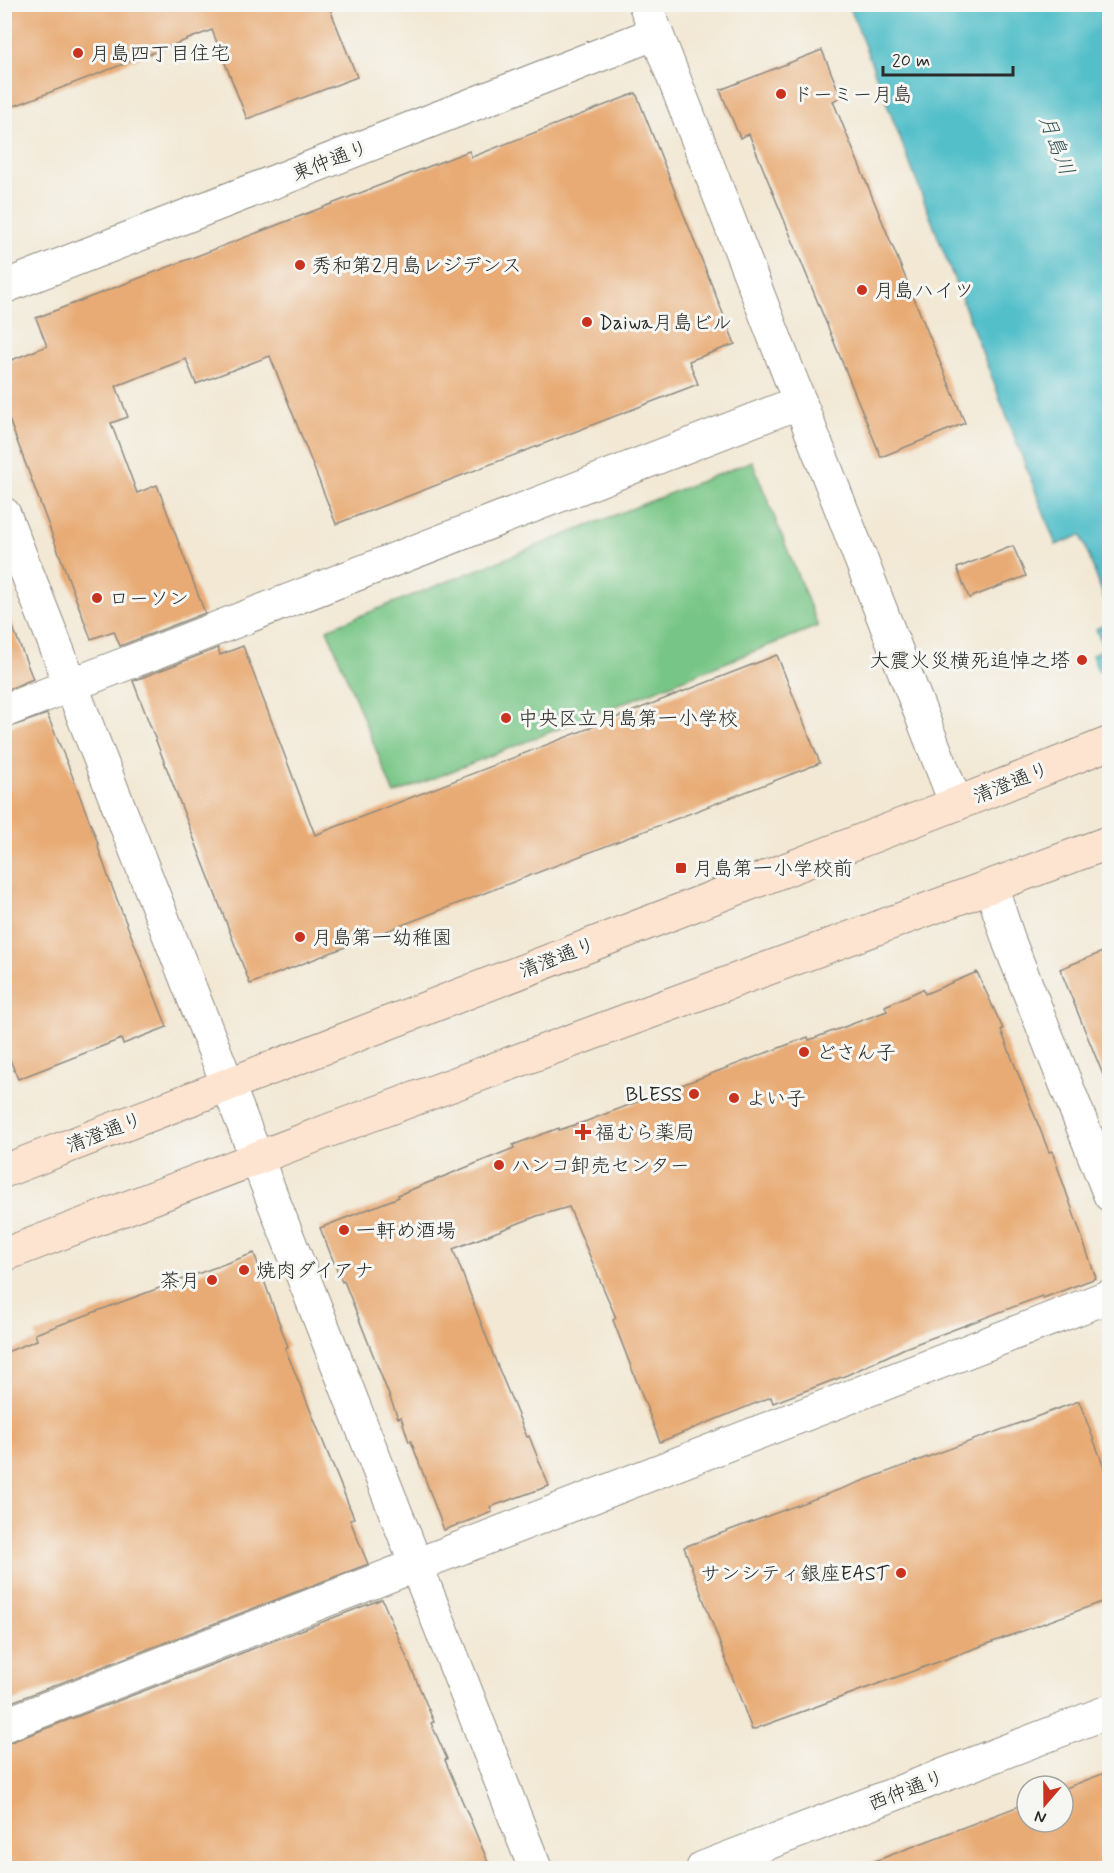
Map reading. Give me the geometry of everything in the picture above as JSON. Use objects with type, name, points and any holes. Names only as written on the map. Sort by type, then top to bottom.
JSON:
[{"type":"main road","name":"清澄通り","points":[[4,1171],[1110,743]]},
{"type":"main road","points":[[4,1256],[256,1158],[1110,842]]},
{"type":"street","name":"東仲通り","points":[[4,287],[651,19]]},
{"type":"street","points":[[651,19],[956,804]]},
{"type":"street","points":[[4,711],[800,402]]},
{"type":"street","points":[[4,514],[536,1869]]},
{"type":"street","points":[[991,886],[1010,944],[1110,1195]]},
{"type":"street","points":[[4,1725],[1110,1296]]},
{"type":"street","name":"西仲通り","points":[[704,1869],[1110,1711]]},
{"type":"green space","points":[[752,461],[818,626],[394,794],[327,629]]},
{"type":"water","name":"月島川","points":[[849,5],[1109,5],[1109,611],[1081,535],[1056,545]]},
{"type":"water","points":[[1109,623],[1109,699],[1092,655],[1104,649],[1096,629]]},
{"type":"pier","points":[[1110,668],[1110,702],[1109,702],[1096,673]]},
{"type":"building","name":"月島四丁目住宅","points":[[4,4],[328,4],[357,77],[247,119],[212,30],[4,110]]},
{"type":"building","name":"月島ハイツ","points":[[822,50],[841,97],[833,101],[965,423],[881,457],[749,134],[740,138],[720,90]]},
{"type":"building","points":[[636,93],[735,344],[689,361],[698,384],[336,524],[270,356],[196,384],[186,359],[116,386],[128,417],[111,423],[137,493],[157,485],[205,613],[120,646],[114,631],[91,639],[4,406],[4,363],[47,346],[36,318],[469,151],[472,157]]},
{"type":"building","points":[[1013,546],[1026,576],[969,598],[957,568]]},
{"type":"building","points":[[4,612],[7,612],[33,679],[4,691]]},
{"type":"building","points":[[243,646],[315,835],[777,655],[820,763],[250,984],[133,681],[218,648],[220,655]]},
{"type":"building","points":[[47,714],[167,1027],[123,1044],[121,1039],[18,1079],[4,1045],[4,729]]},
{"type":"building","points":[[1110,949],[1110,1086],[1108,1087],[1060,969]]},
{"type":"building","points":[[977,972],[1003,1029],[1001,1030],[1049,1152],[1052,1151],[1096,1278],[905,1348],[847,1375],[773,1403],[771,1397],[660,1442],[613,1320],[616,1318],[569,1207],[537,1216],[453,1249],[496,1362],[549,1486],[490,1507],[492,1512],[444,1530],[411,1441],[409,1442],[401,1417],[398,1418],[344,1281],[342,1282],[320,1228],[514,1148],[513,1145],[559,1128],[559,1130],[587,1121],[808,1037],[809,1040],[887,1011],[885,1006],[923,989],[925,994]]},
{"type":"building","points":[[254,1253],[288,1347],[285,1348],[354,1518],[350,1520],[368,1564],[4,1705],[4,1353],[37,1340],[35,1334]]},
{"type":"building","name":"サンシティ銀座EAST","points":[[1079,1401],[1110,1483],[1110,1599],[752,1730],[684,1547]]},
{"type":"building","points":[[382,1599],[434,1722],[431,1723],[447,1759],[445,1760],[491,1869],[4,1869],[4,1743]]},
{"type":"building","points":[[1110,1771],[1110,1869],[863,1869],[862,1866],[1015,1808],[1015,1834],[1075,1834],[1075,1784]]},
{"type":"place","name":"月島四丁目住宅","points":[[78,53]]},
{"type":"place","name":"ドーミー月島","points":[[781,94]]},
{"type":"place","name":"秀和第2月島レジデンス","points":[[300,265]]},
{"type":"place","name":"月島ハイツ","points":[[862,290]]},
{"type":"place","name":"Daiwa月島ビル","points":[[587,322]]},
{"type":"place","name":"ローソン","points":[[97,598]]},
{"type":"place","name":"大震火災横死追悼之塔","points":[[1082,660]]},
{"type":"place","name":"中央区立月島第一小学校","points":[[506,718]]},
{"type":"place","name":"月島第一小学校前","points":[[681,868]]},
{"type":"place","name":"月島第一幼稚園","points":[[300,937]]},
{"type":"place","name":"どさん子","points":[[804,1052]]},
{"type":"place","name":"BLESS","points":[[694,1094]]},
{"type":"place","name":"よい子","points":[[734,1098]]},
{"type":"place","name":"福むら薬局","points":[[583,1132]]},
{"type":"place","name":"ハンコ卸売センター","points":[[499,1165]]},
{"type":"place","name":"一軒め酒場","points":[[344,1230]]},
{"type":"place","name":"焼肉ダイアナ","points":[[244,1270]]},
{"type":"place","name":"茶月","points":[[212,1280]]},
{"type":"place","name":"サンシティ銀座EAST","points":[[901,1573]]}]
